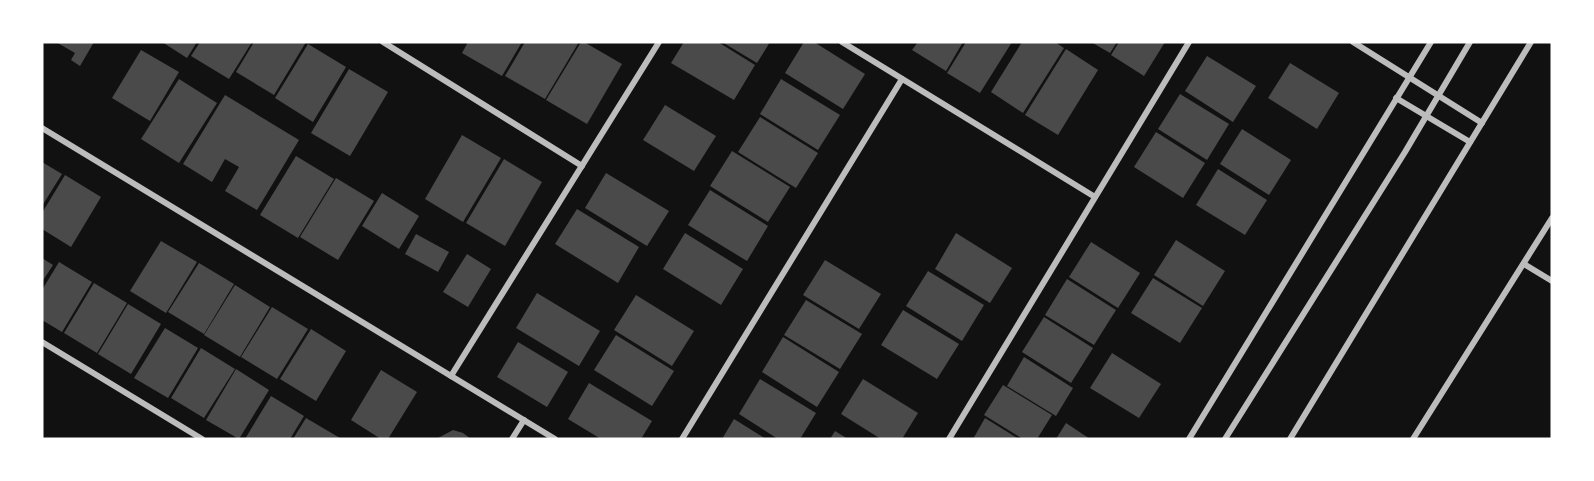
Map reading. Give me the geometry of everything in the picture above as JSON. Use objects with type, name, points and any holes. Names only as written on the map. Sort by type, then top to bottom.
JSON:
[{"type":"street","points":[[383,42],[582,166]]},
{"type":"street","points":[[451,376],[659,42]]},
{"type":"street","points":[[842,42],[1095,197]]},
{"type":"street","points":[[949,439],[1189,42]]},
{"type":"street","points":[[1353,42],[1482,123]]},
{"type":"street","points":[[1189,439],[1431,42]]},
{"type":"street","points":[[1225,439],[1470,42]]},
{"type":"street","points":[[1290,439],[1531,42]]},
{"type":"street","points":[[682,439],[902,79]]},
{"type":"street","points":[[1396,98],[1470,142]]},
{"type":"street","points":[[42,128],[555,439]]},
{"type":"street","points":[[1413,439],[1552,218]]},
{"type":"street","points":[[1524,264],[1552,280]]},
{"type":"street","points":[[42,342],[202,439]]},
{"type":"street","points":[[512,439],[524,420]]},
{"type":"building","points":[[56,42],[94,42],[80,66],[71,60],[75,53]]},
{"type":"building","points":[[162,42],[197,42],[187,58]]},
{"type":"building","points":[[200,42],[252,42],[229,79],[191,56]]},
{"type":"building","points":[[254,42],[306,42],[274,95],[236,72]]},
{"type":"building","points":[[468,42],[522,42],[502,76],[462,53]]},
{"type":"building","points":[[525,42],[579,42],[545,99],[505,76]]},
{"type":"building","points":[[581,42],[622,64],[587,124],[546,100]]},
{"type":"building","points":[[684,42],[718,42],[755,65],[734,100],[671,63]]},
{"type":"building","points":[[722,42],[770,42],[757,63]]},
{"type":"building","points":[[804,42],[814,42],[865,74],[843,109],[785,73]]},
{"type":"building","points":[[918,42],[963,42],[946,71],[912,50]]},
{"type":"building","points":[[966,42],[1012,42],[980,93],[947,73]]},
{"type":"building","points":[[1022,42],[1055,42],[1064,48],[1023,113],[991,92]]},
{"type":"building","points":[[1091,42],[1117,42],[1110,53]]},
{"type":"building","points":[[1119,42],[1165,42],[1144,76],[1111,55]]},
{"type":"building","points":[[308,44],[346,67],[313,122],[275,98]]},
{"type":"building","points":[[1066,49],[1098,70],[1058,135],[1025,115]]},
{"type":"building","points":[[141,50],[179,72],[150,121],[112,98]]},
{"type":"building","points":[[1207,56],[1256,86],[1233,122],[1185,91]]},
{"type":"building","points":[[1290,63],[1339,93],[1317,129],[1268,98]]},
{"type":"building","points":[[349,69],[388,92],[350,156],[311,133]]},
{"type":"building","points":[[179,79],[217,103],[179,163],[141,139]]},
{"type":"building","points":[[781,79],[840,115],[818,150],[760,114]]},
{"type":"building","points":[[1180,94],[1229,124],[1207,160],[1158,129]]},
{"type":"building","points":[[225,95],[299,140],[257,210],[225,191],[239,167],[225,159],[212,182],[183,164]]},
{"type":"building","points":[[665,105],[716,136],[694,171],[643,140]]},
{"type":"building","points":[[760,117],[818,153],[796,188],[738,152]]},
{"type":"building","points":[[1242,129],[1291,160],[1269,195],[1220,164]]},
{"type":"building","points":[[1156,132],[1205,163],[1183,198],[1134,167]]},
{"type":"building","points":[[462,135],[501,158],[463,222],[425,199]]},
{"type":"building","points":[[732,151],[790,187],[768,222],[710,186]]},
{"type":"building","points":[[296,156],[334,179],[298,238],[260,215]]},
{"type":"building","points":[[504,159],[542,182],[505,246],[466,223]]},
{"type":"building","points":[[42,162],[62,174],[42,206]]},
{"type":"building","points":[[1218,169],[1267,200],[1245,235],[1196,205]]},
{"type":"building","points":[[606,173],[669,211],[647,246],[585,208]]},
{"type":"building","points":[[65,175],[101,197],[71,247],[42,229],[42,213]]},
{"type":"building","points":[[336,178],[374,201],[338,260],[300,237]]},
{"type":"building","points":[[710,190],[768,226],[747,261],[688,225]]},
{"type":"building","points":[[382,193],[419,216],[399,249],[362,226]]},
{"type":"building","points":[[577,209],[639,247],[618,283],[555,244]]},
{"type":"building","points":[[685,233],[743,269],[721,305],[663,269]]},
{"type":"building","points":[[956,233],[1012,268],[990,303],[935,269]]},
{"type":"building","points":[[416,234],[449,252],[438,272],[405,254]]},
{"type":"building","points":[[1176,240],[1225,271],[1203,306],[1154,275]]},
{"type":"building","points":[[161,241],[197,262],[166,313],[130,291]]},
{"type":"building","points":[[1091,242],[1140,273],[1118,308],[1069,277]]},
{"type":"building","points":[[467,254],[491,269],[468,307],[443,292]]},
{"type":"building","points":[[42,258],[53,265],[42,282]]},
{"type":"building","points":[[825,260],[881,294],[859,329],[803,295]]},
{"type":"building","points":[[59,262],[92,282],[62,332],[42,320],[42,290]]},
{"type":"building","points":[[199,263],[234,284],[204,334],[168,312]]},
{"type":"building","points":[[928,271],[984,305],[962,341],[906,306]]},
{"type":"building","points":[[1153,278],[1202,308],[1180,343],[1131,313]]},
{"type":"building","points":[[1067,279],[1116,310],[1094,345],[1045,315]]},
{"type":"building","points":[[94,283],[127,303],[97,353],[64,333]]},
{"type":"building","points":[[235,285],[270,307],[240,357],[204,335]]},
{"type":"building","points":[[537,293],[600,331],[579,366],[516,328]]},
{"type":"building","points":[[636,295],[694,331],[672,366],[614,330]]},
{"type":"building","points":[[806,300],[862,334],[840,369],[784,335]]},
{"type":"building","points":[[128,304],[161,324],[131,374],[98,354]]},
{"type":"building","points":[[272,307],[308,329],[277,379],[241,357]]},
{"type":"building","points":[[903,310],[959,344],[937,379],[881,345]]},
{"type":"building","points":[[1044,317],[1093,348],[1071,383],[1022,352]]},
{"type":"building","points":[[165,328],[198,348],[168,398],[134,378]]},
{"type":"building","points":[[311,329],[346,351],[316,401],[280,379]]},
{"type":"building","points":[[616,335],[674,371],[652,406],[594,370]]},
{"type":"building","points":[[783,337],[839,372],[817,407],[762,372]]},
{"type":"building","points":[[518,342],[568,372],[547,407],[497,377]]},
{"type":"building","points":[[201,348],[235,369],[204,418],[171,398]]},
{"type":"building","points":[[1112,353],[1161,384],[1139,418],[1090,388]]},
{"type":"building","points":[[1024,357],[1073,388],[1056,416],[1007,386]]},
{"type":"building","points":[[236,369],[269,390],[239,439],[206,420]]},
{"type":"building","points":[[381,370],[417,392],[388,439],[381,439],[351,420]]},
{"type":"building","points":[[760,379],[816,413],[800,439],[778,439],[739,414]]},
{"type":"building","points":[[863,379],[918,413],[902,439],[881,439],[841,414]]},
{"type":"building","points":[[589,383],[652,421],[641,439],[601,439],[568,419]]},
{"type":"building","points":[[1003,385],[1052,415],[1037,439],[1023,439],[984,415]]},
{"type":"building","points":[[271,396],[304,416],[290,439],[245,439]]},
{"type":"building","points":[[306,418],[340,438],[293,439]]},
{"type":"building","points":[[985,418],[1019,439],[973,439]]},
{"type":"building","points":[[734,419],[766,439],[722,439]]},
{"type":"building","points":[[1066,423],[1090,439],[1056,439]]},
{"type":"building","points":[[453,430],[463,433],[471,439],[436,439]]},
{"type":"building","points":[[835,431],[848,439],[830,439]]}]
